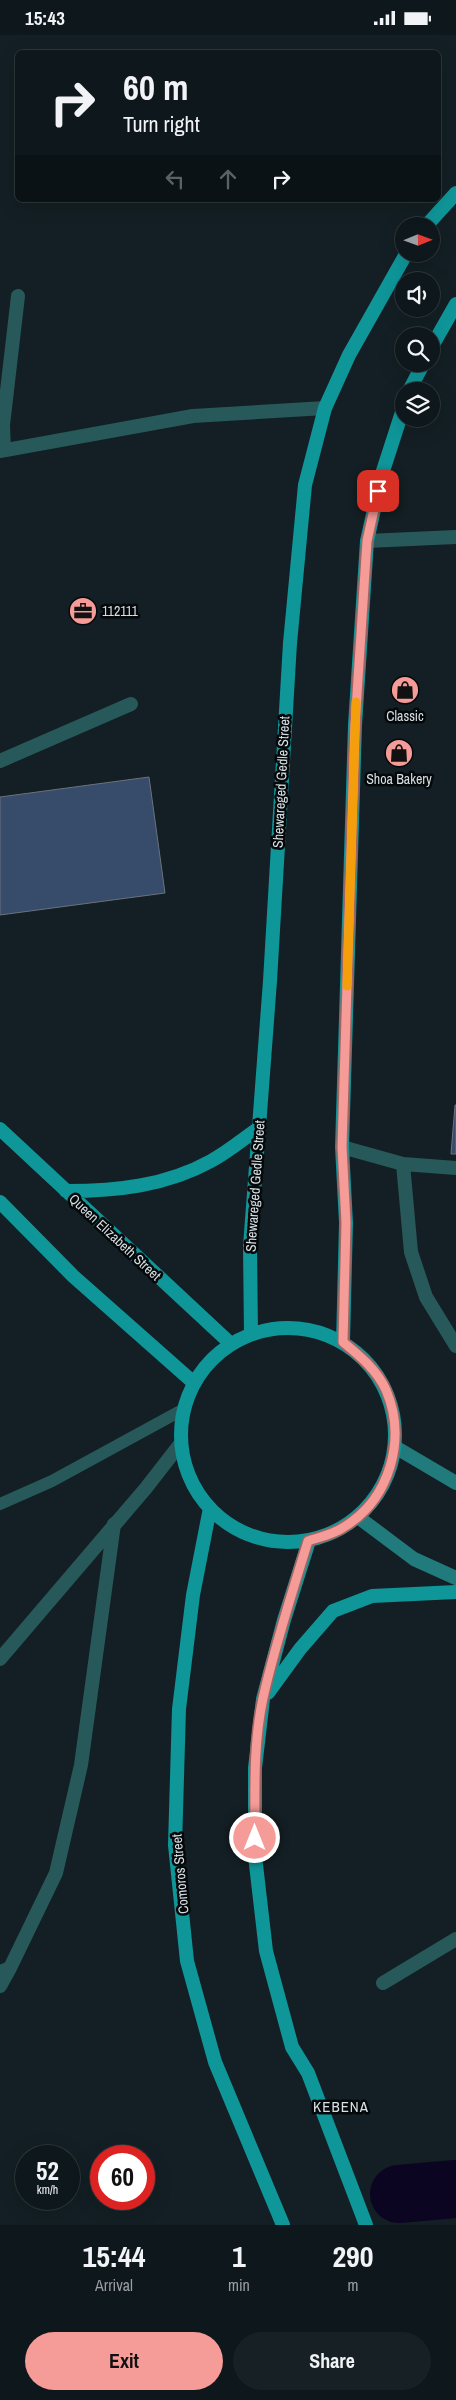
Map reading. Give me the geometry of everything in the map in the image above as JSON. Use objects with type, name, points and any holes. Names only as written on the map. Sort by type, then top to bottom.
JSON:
[{"type":"main road","points":[[434,217],[456,193]]},
{"type":"main road","name":"Shewareged Gedle Street","points":[[251,1334],[250,1246],[290,643],[305,485],[324,408],[349,355],[401,263]]},
{"type":"main road","points":[[440,332],[456,304]]},
{"type":"main road","points":[[343,1342],[346,1223],[342,1147],[355,725],[367,541],[382,474],[397,427]]},
{"type":"main road","name":"Queen Elizabeth Street","points":[[0,1129],[231,1344]]},
{"type":"main road","points":[[66,1191],[102,1191],[163,1181],[212,1161],[259,1129]]},
{"type":"main road","points":[[0,1202],[74,1276],[194,1383]]},
{"type":"main road","points":[[282,1327],[314,1330],[343,1342],[368,1362],[386,1389],[394,1417],[395,1447],[389,1473],[376,1497],[358,1517],[342,1529],[308,1541],[272,1542],[238,1531],[210,1509],[190,1478],[181,1443],[184,1409],[194,1383],[210,1361],[231,1344],[251,1334],[282,1327]]},
{"type":"main road","points":[[395,1447],[456,1483]]},
{"type":"main road","name":"Comoros Street","points":[[210,1509],[193,1595],[179,1709],[176,1845],[188,1961],[215,2062],[283,2225]]},
{"type":"main road","points":[[358,1517],[414,1559],[456,1578]]},
{"type":"main road","points":[[308,1541],[263,1699],[255,1768],[254,1856],[266,1951],[292,2047],[308,2073],[366,2225]]},
{"type":"main road","points":[[263,1699],[300,1649],[333,1611],[372,1596],[456,1592]]},
{"type":"street","points":[[18,296],[3,425],[2,451],[193,416],[324,408]]},
{"type":"street","points":[[367,541],[456,537]]},
{"type":"street","points":[[0,761],[131,704]]},
{"type":"street","points":[[342,1147],[403,1164],[456,1168]]},
{"type":"street","points":[[403,1164],[411,1252],[426,1297],[456,1347]]},
{"type":"street","points":[[0,1659],[146,1488],[181,1443]]},
{"type":"street","points":[[0,1986],[5,1970],[56,1873],[82,1765],[114,1524]]},
{"type":"street","points":[[382,1983],[456,1939]]},
{"type":"lane","points":[[0,1503],[52,1481],[184,1409]]},
{"type":"building","points":[[149,777],[165,893],[0,915],[0,797]]},
{"type":"building","points":[[455,1105],[456,1154],[451,1154]]},
{"type":"waterway","name":"KEBENA","points":[[399,2194],[456,2189]]},
{"type":"slow traffic","points":[[347,986],[356,702]]},
{"type":"place","name":"112111","points":[[83,611]]},
{"type":"place","name":"Classic","points":[[405,690]]},
{"type":"place","name":"Shoa Bakery","points":[[399,753]]},
{"type":"district","name":"KEBENA","points":[[341,2107]]},
{"type":"route","points":[[255,1838],[255,1768],[263,1699],[308,1541],[342,1529],[358,1517],[376,1497],[389,1473],[395,1447],[394,1417],[386,1389],[368,1362],[343,1342],[346,1223],[342,1147],[355,725],[367,541],[378,491]]}]
